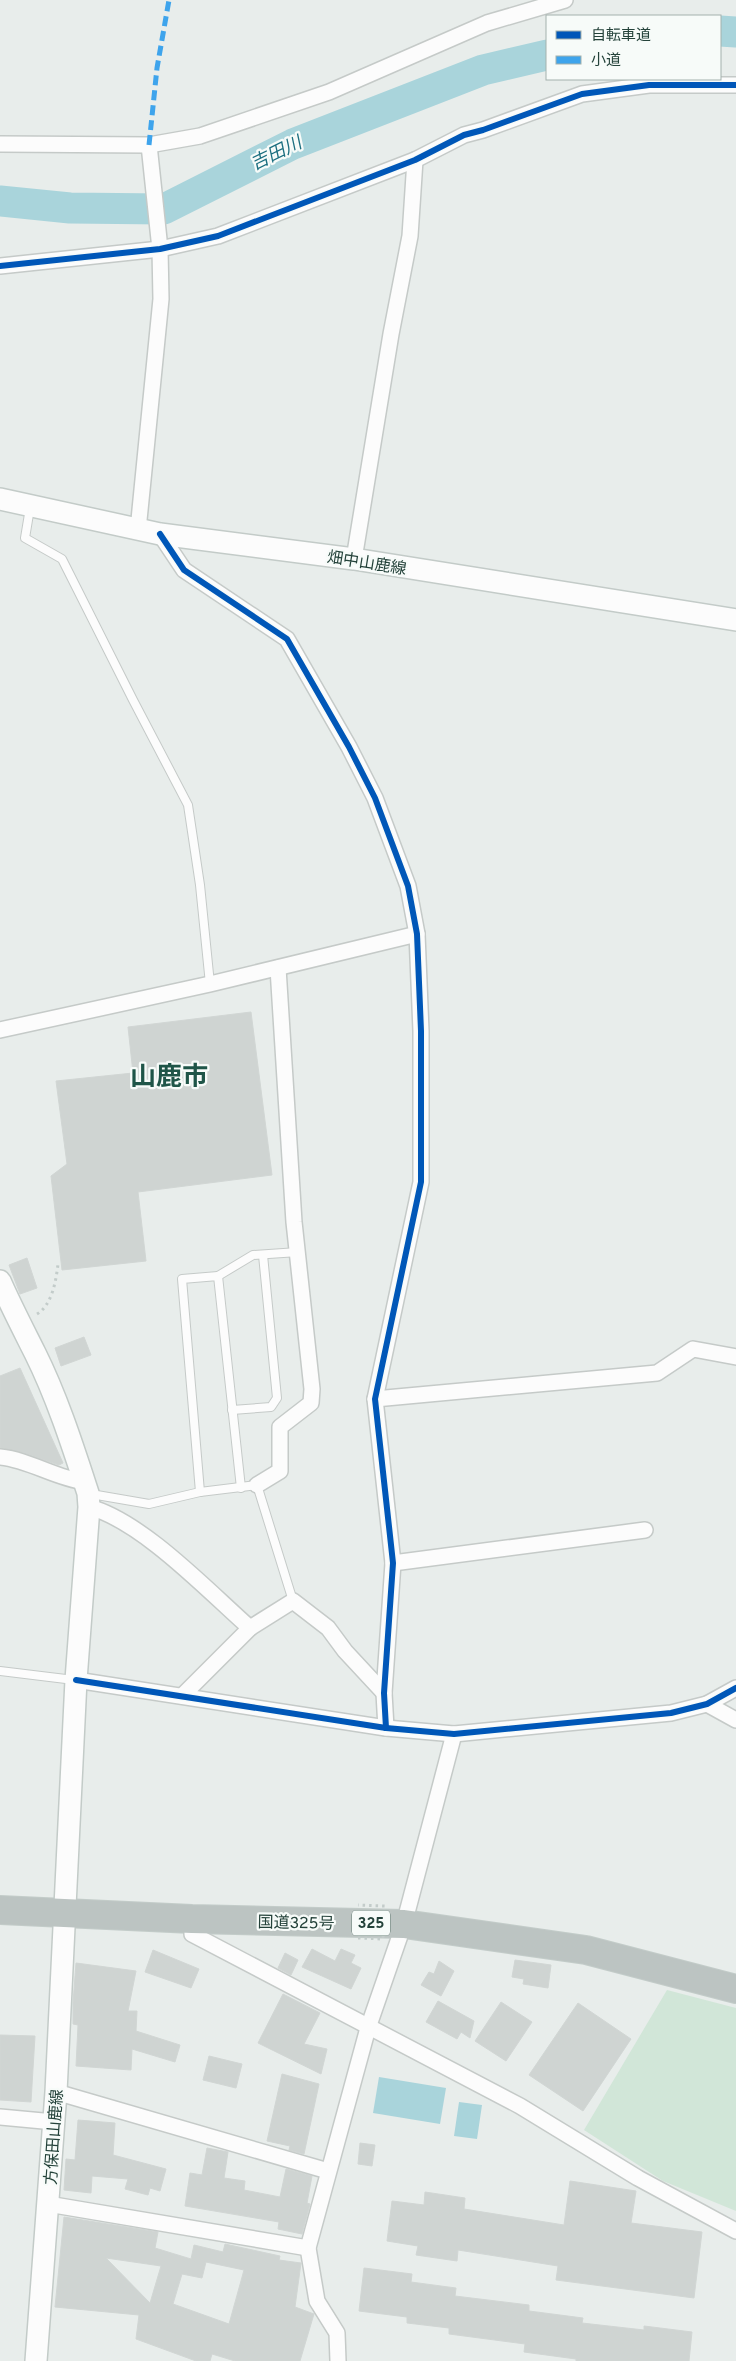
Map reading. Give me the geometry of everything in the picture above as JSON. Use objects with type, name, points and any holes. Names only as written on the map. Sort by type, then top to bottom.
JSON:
[{"type":"highway","name":"国道325号","points":[[0,1910],[192,1919],[404,1924],[586,1950],[736,1989]]},
{"type":"main road","name":"畑中山鹿線","points":[[0,499],[160,534],[354,559],[736,620]]},
{"type":"main road","points":[[0,1281],[19,1325],[36,1354],[87,1494]]},
{"type":"main road","name":"方保田山鹿線","points":[[36,2361],[56,2092],[87,1494]]},
{"type":"street","points":[[0,144],[149,145],[200,136],[313,98],[487,23],[565,0]]},
{"type":"street","points":[[0,266],[160,249],[218,236],[415,160],[464,135],[483,130],[582,94],[649,85],[736,85]]},
{"type":"street","points":[[138,530],[161,299],[160,249],[149,145]]},
{"type":"street","points":[[354,559],[391,334],[410,236],[415,160]]},
{"type":"street","points":[[160,534],[184,570],[287,639],[349,747],[375,798],[408,886],[417,934],[422,1031],[421,1182],[375,1399],[393,1563],[384,1693],[386,1728]]},
{"type":"street","points":[[0,1030],[210,984],[417,934]]},
{"type":"street","points":[[257,1485],[280,1471],[280,1427],[311,1403],[312,1389],[298,1252],[278,968]]},
{"type":"street","points":[[375,1399],[657,1373],[693,1348],[736,1357]]},
{"type":"street","points":[[0,1457],[13,1458],[67,1479],[87,1494],[100,1510],[149,1538],[250,1628]]},
{"type":"street","points":[[393,1563],[645,1530]]},
{"type":"street","points":[[182,1696],[250,1628],[293,1601],[328,1628],[345,1651],[384,1693]]},
{"type":"street","points":[[76,1680],[386,1728],[454,1734],[671,1713],[707,1704],[736,1688]]},
{"type":"street","points":[[707,1704],[736,1720]]},
{"type":"street","points":[[338,2361],[337,2333],[317,2301],[308,2248],[368,2028],[404,1924],[454,1734]]},
{"type":"street","points":[[192,1919],[192,1934],[368,2028],[520,2106],[638,2178],[736,2231]]},
{"type":"street","points":[[56,2092],[328,2170]]},
{"type":"street","points":[[0,2117],[54,2122]]},
{"type":"street","points":[[48,2204],[308,2248]]},
{"type":"lane","points":[[30,506],[25,538],[62,559],[188,805],[200,885],[210,984]]},
{"type":"lane","points":[[200,1492],[182,1279],[218,1276],[254,1255],[298,1252]]},
{"type":"lane","points":[[232,1410],[271,1407],[277,1398],[263,1255]]},
{"type":"lane","points":[[218,1276],[241,1488]]},
{"type":"lane","points":[[87,1494],[150,1504],[200,1492],[257,1485],[293,1601]]},
{"type":"lane","points":[[0,1671],[76,1680]]},
{"type":"path","points":[[19,1325],[42,1311],[55,1286],[58,1264]]},
{"type":"path","points":[[358,1905],[385,1906],[383,1939],[358,1938]]},
{"type":"green space","points":[[667,1990],[736,2008],[736,2211],[663,2181],[584,2130]]},
{"type":"water","points":[[379,2077],[446,2088],[440,2124],[373,2113]]},
{"type":"water","points":[[459,2102],[482,2105],[477,2139],[454,2136]]},
{"type":"building","points":[[251,1012],[272,1175],[138,1192],[146,1261],[62,1270],[51,1176],[67,1164],[56,1081],[133,1073],[128,1027]]},
{"type":"building","points":[[27,1258],[37,1288],[20,1294],[9,1265]]},
{"type":"building","points":[[84,1337],[91,1355],[61,1366],[55,1348]]},
{"type":"building","points":[[20,1368],[63,1463],[59,1465],[24,1453],[0,1448],[0,1376]]},
{"type":"building","points":[[312,1949],[335,1961],[341,1949],[355,1955],[351,1963],[361,1968],[351,1989],[302,1967]]},
{"type":"building","points":[[153,1950],[199,1969],[191,1988],[145,1972]]},
{"type":"building","points":[[285,1953],[298,1960],[291,1975],[278,1968]]},
{"type":"building","points":[[515,1960],[551,1965],[548,1988],[523,1984],[524,1979],[512,1977]]},
{"type":"building","points":[[439,1961],[454,1971],[441,1996],[421,1985],[429,1972],[434,1974]]},
{"type":"building","points":[[76,1963],[136,1971],[128,2011],[137,2011],[136,2031],[180,2045],[175,2062],[132,2049],[131,2070],[76,2066],[78,2025],[73,2024],[73,2003]]},
{"type":"building","points":[[283,1994],[320,2013],[304,2044],[327,2049],[321,2074],[258,2043]]},
{"type":"building","points":[[438,2001],[474,2021],[470,2038],[461,2032],[457,2039],[426,2022]]},
{"type":"building","points":[[501,2002],[532,2022],[506,2061],[475,2041]]},
{"type":"building","points":[[578,2003],[631,2039],[583,2111],[529,2075]]},
{"type":"building","points":[[0,2035],[35,2036],[31,2102],[0,2100]]},
{"type":"building","points":[[209,2056],[242,2064],[236,2088],[203,2080]]},
{"type":"building","points":[[282,2074],[319,2084],[304,2154],[289,2150],[290,2146],[267,2141]]},
{"type":"building","points":[[78,2120],[115,2123],[113,2155],[166,2169],[160,2191],[150,2188],[148,2195],[125,2189],[128,2179],[92,2176],[91,2193],[64,2190],[66,2159],[75,2160]]},
{"type":"building","points":[[360,2143],[375,2145],[372,2166],[358,2164]]},
{"type":"building","points":[[207,2148],[228,2152],[224,2178],[245,2181],[244,2190],[280,2197],[286,2169],[312,2176],[307,2203],[310,2204],[302,2234],[278,2229],[279,2222],[185,2206],[190,2173],[202,2175]]},
{"type":"building","points":[[570,2181],[636,2191],[631,2223],[702,2232],[694,2298],[556,2280],[558,2266],[458,2250],[457,2261],[416,2255],[418,2246],[387,2241],[392,2201],[424,2205],[425,2192],[465,2198],[464,2209],[564,2225]]},
{"type":"building","points":[[64,2217],[158,2232],[155,2248],[191,2259],[194,2245],[223,2252],[225,2244],[280,2256],[279,2260],[301,2263],[295,2307],[314,2314],[300,2361],[235,2361],[212,2354],[210,2361],[196,2361],[136,2339],[139,2315],[55,2307]],"holes":[[[106,2258],[161,2266],[150,2303]],[[206,2262],[244,2270],[229,2324],[173,2304],[182,2274],[202,2278]]]},
{"type":"building","points":[[364,2268],[412,2274],[411,2282],[456,2288],[455,2296],[529,2305],[529,2311],[583,2318],[582,2323],[644,2330],[644,2326],[692,2332],[689,2361],[576,2361],[576,2359],[524,2352],[525,2344],[449,2334],[449,2328],[407,2323],[407,2317],[359,2311]]},
{"type":"waterway","name":"吉田川","points":[[721,31],[736,32]]},
{"type":"waterway","name":"吉田川","points":[[0,201],[70,208],[164,209],[293,144],[483,70],[546,55]]},
{"type":"marked path","points":[[149,145],[157,68],[169,0]]},
{"type":"cycle path","points":[[0,266],[160,249],[218,236],[415,160],[464,135],[483,130],[582,94],[649,85],[736,85]]},
{"type":"cycle path","points":[[160,534],[184,570],[287,639],[349,747],[375,798],[408,886],[417,934],[421,1031],[421,1182],[375,1399],[393,1563],[384,1693],[386,1728]]},
{"type":"cycle path","points":[[76,1680],[386,1728],[454,1734],[671,1713],[707,1704],[736,1688]]},
{"type":"district","name":"山鹿市","points":[[169,1076]]}]
